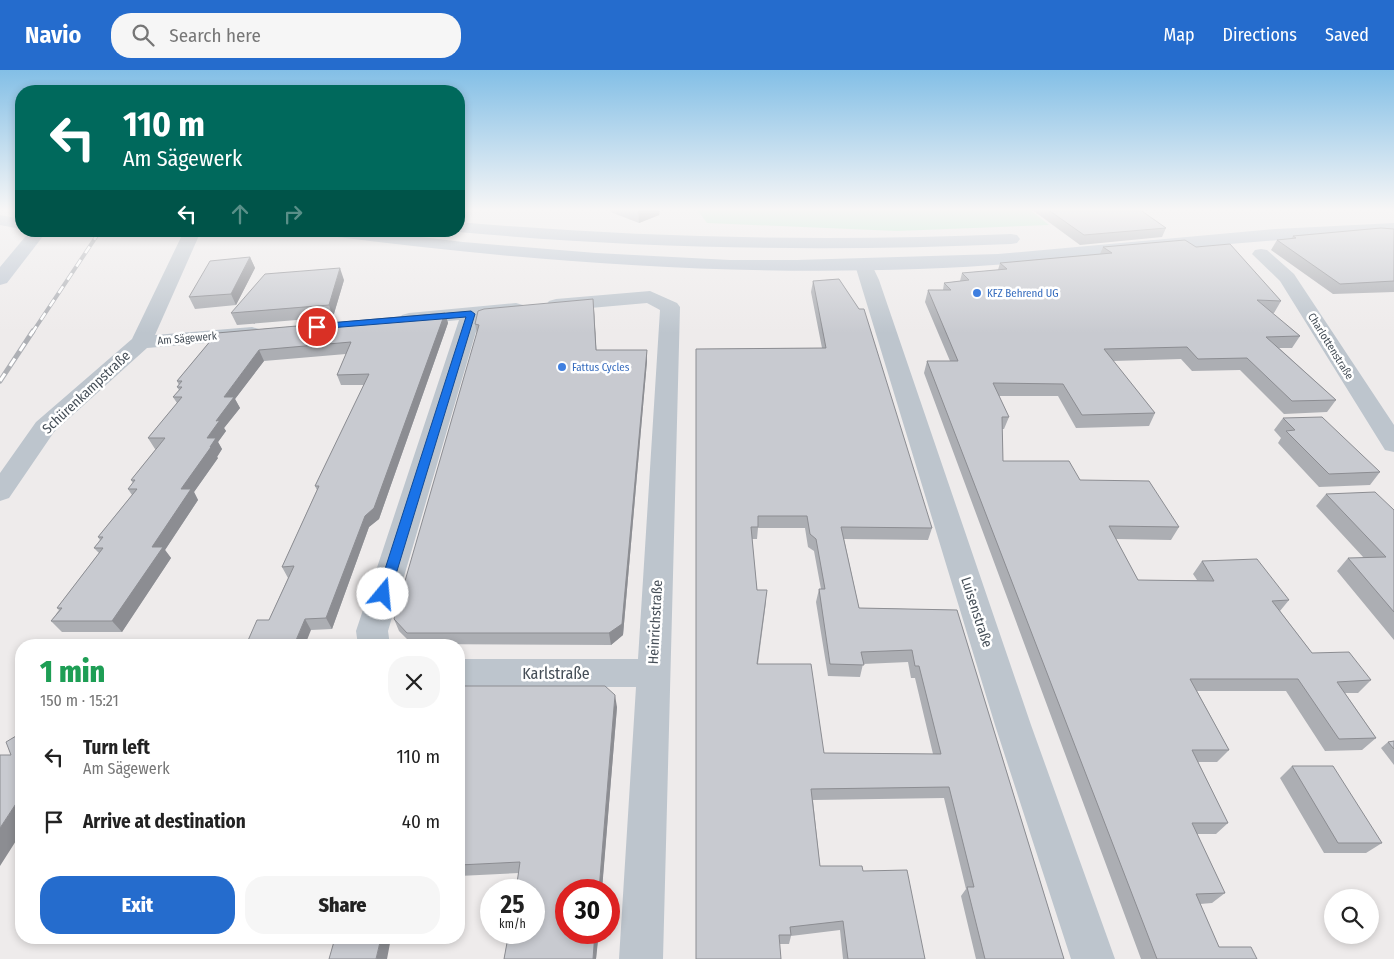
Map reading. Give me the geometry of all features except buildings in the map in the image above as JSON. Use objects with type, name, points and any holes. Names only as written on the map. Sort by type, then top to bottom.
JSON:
[{"type":"main road","points":[[0,279],[23,250]]},
{"type":"main road","points":[[489,250],[553,257],[694,265],[864,265],[1043,256],[1102,250]]},
{"type":"street","name":"Schürenkampstraße","points":[[0,492],[45,427],[141,342],[185,250]]},
{"type":"street","name":"Charlottenstraße","points":[[1261,254],[1287,278],[1394,444]]},
{"type":"street","name":"Luisenstraße","points":[[864,265],[1013,725],[1092,959]]},
{"type":"street","name":"Heinrichstraße","points":[[471,314],[650,297],[670,307],[641,959]]},
{"type":"street","points":[[373,639],[372,631],[471,314],[391,320]]},
{"type":"street","name":"Am Sägewerk","points":[[141,342],[272,331]]},
{"type":"street","name":"Karlstraße","points":[[465,673],[653,673]]},
{"type":"railway","points":[[32,333],[87,250]]},
{"type":"railway","points":[[0,381],[33,331]]},
{"type":"place","name":"KFZ Behrend UG","points":[[977,293]]},
{"type":"place","name":"Fattus Cycles","points":[[562,367]]},
{"type":"route","points":[[317,327],[471,314],[383,594]]}]
